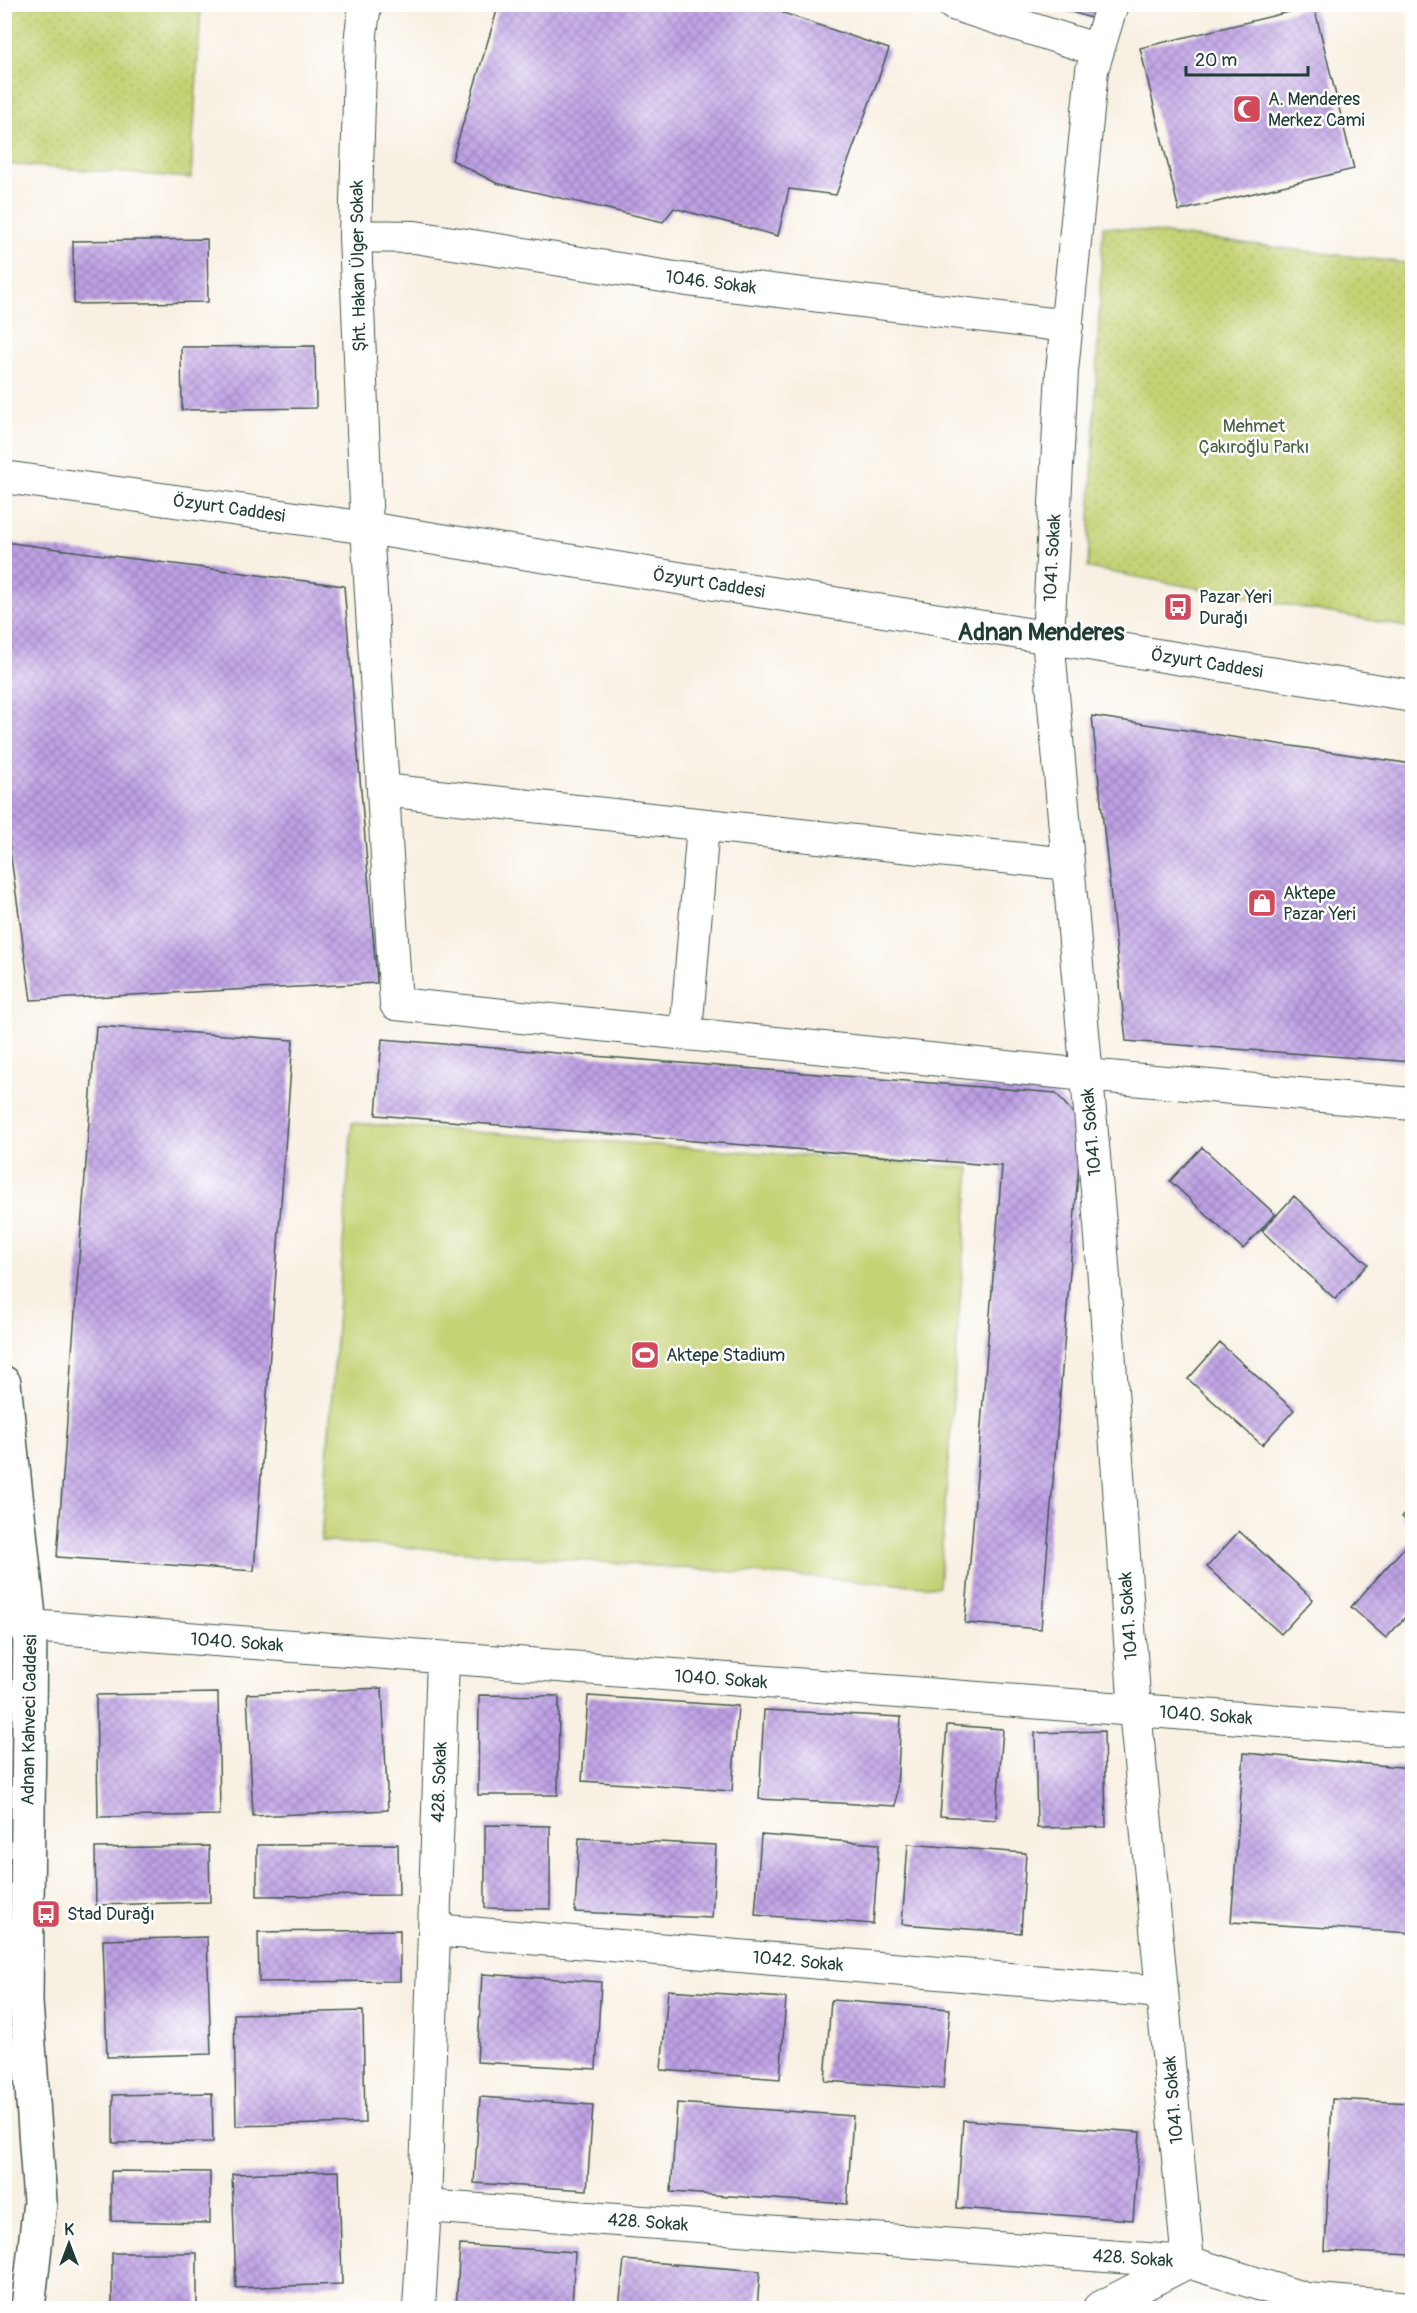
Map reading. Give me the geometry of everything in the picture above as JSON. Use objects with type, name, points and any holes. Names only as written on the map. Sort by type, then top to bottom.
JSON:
[{"type":"street","name":"Şht. Hakan Ülger Sokak","points":[[364,4],[361,34],[355,236],[367,528],[396,1004],[686,1033]]},
{"type":"street","points":[[953,4],[1098,50]]},
{"type":"street","name":"1041. Sokak","points":[[1112,4],[1092,70],[1062,371],[1048,637],[1100,1224],[1135,1710],[1188,2262]]},
{"type":"street","name":"1046. Sokak","points":[[355,236],[416,237],[688,280],[1067,326]]},
{"type":"street","name":"Özyurt Caddesi","points":[[4,477],[367,528],[1413,696]]},
{"type":"street","points":[[383,790],[1068,864]]},
{"type":"street","points":[[703,825],[686,1033],[1086,1075],[1413,1104]]},
{"type":"street","name":"Adnan Kahveci Caddesi","points":[[4,1383],[17,1623],[15,2000],[40,2202],[28,2308]]},
{"type":"street","name":"1040. Sokak","points":[[17,1623],[443,1658],[1413,1731]]},
{"type":"street","name":"428. Sokak","points":[[443,1658],[425,2206],[1188,2262],[1303,2304],[1413,2308]]},
{"type":"street","name":"1042. Sokak","points":[[434,1930],[1162,1992]]},
{"type":"street","points":[[419,2308],[425,2206]]},
{"type":"street","points":[[1099,2308],[1188,2262]]},
{"type":"green space","points":[[4,5],[201,5],[191,178],[5,164]]},
{"type":"green space","name":"Mehmet Çakıroğlu Parkı","points":[[1103,226],[1412,264],[1412,628],[1088,568]]},
{"type":"green space","name":"Aktepe Stadium","points":[[352,1123],[970,1168],[939,1587],[321,1541]]},
{"type":"building","points":[[499,4],[757,4],[889,49],[836,195],[789,189],[778,236],[674,208],[663,222],[496,183],[452,160]]},
{"type":"building","points":[[1049,5],[1098,5],[1094,19]]},
{"type":"building","name":"A. Menderes Merkez Cami","points":[[1314,6],[1354,169],[1179,211],[1140,48]]},
{"type":"building","points":[[207,239],[208,302],[74,304],[73,241]]},
{"type":"building","points":[[315,346],[316,408],[182,410],[181,347]]},
{"type":"building","points":[[4,542],[344,586],[377,983],[31,1000],[4,808]]},
{"type":"building","name":"Aktepe Pazar Yeri","points":[[1092,716],[1412,764],[1412,1062],[1126,1041]]},
{"type":"building","points":[[96,1026],[293,1040],[254,1571],[57,1557]]},
{"type":"building","points":[[382,1039],[1056,1093],[1082,1124],[1041,1629],[965,1623],[1002,1166],[376,1115]]},
{"type":"building","points":[[1202,1147],[1275,1214],[1243,1249],[1170,1181]]},
{"type":"building","points":[[1294,1196],[1368,1264],[1335,1299],[1262,1231]]},
{"type":"building","points":[[1220,1343],[1294,1410],[1262,1445],[1188,1379]]},
{"type":"building","points":[[1412,1505],[1412,1526],[1402,1517]]},
{"type":"building","points":[[1239,1531],[1313,1599],[1281,1634],[1207,1567]]},
{"type":"building","points":[[1412,1539],[1412,1610],[1386,1638],[1351,1607]]},
{"type":"building","points":[[382,1688],[388,1810],[253,1816],[247,1694]]},
{"type":"building","points":[[218,1693],[220,1815],[98,1817],[96,1695]]},
{"type":"building","points":[[479,1695],[559,1696],[558,1795],[478,1795]]},
{"type":"building","points":[[588,1696],[738,1706],[732,1791],[582,1781]]},
{"type":"building","points":[[764,1710],[901,1717],[896,1806],[759,1799]]},
{"type":"building","points":[[947,1725],[1003,1729],[996,1820],[940,1816]]},
{"type":"building","points":[[1104,1731],[1106,1827],[1037,1828],[1035,1733]]},
{"type":"building","points":[[1244,1753],[1412,1768],[1412,1933],[1231,1922]]},
{"type":"building","points":[[485,1825],[550,1826],[550,1909],[485,1908]]},
{"type":"building","points":[[761,1835],[879,1844],[873,1924],[755,1915]]},
{"type":"building","points":[[579,1838],[716,1845],[712,1918],[575,1912]]},
{"type":"building","points":[[398,1844],[399,1895],[257,1896],[257,1845]]},
{"type":"building","points":[[908,1844],[1026,1853],[1021,1933],[902,1924]]},
{"type":"building","points":[[209,1846],[210,1902],[96,1905],[95,1848]]},
{"type":"building","points":[[400,1930],[400,1981],[259,1982],[258,1932]]},
{"type":"building","points":[[207,1937],[211,2054],[107,2057],[103,1940]]},
{"type":"building","points":[[482,1974],[601,1982],[596,2069],[477,2062]]},
{"type":"building","points":[[668,1990],[786,1998],[780,2079],[661,2070]]},
{"type":"building","points":[[831,2000],[950,2009],[943,2089],[825,2081]]},
{"type":"building","points":[[363,2011],[365,2123],[236,2126],[234,2014]]},
{"type":"building","points":[[212,2093],[213,2142],[113,2143],[113,2095]]},
{"type":"building","points":[[480,2097],[593,2105],[587,2190],[474,2183]]},
{"type":"building","points":[[1332,2099],[1412,2103],[1412,2255],[1325,2251]]},
{"type":"building","points":[[677,2103],[853,2116],[847,2204],[671,2192]]},
{"type":"building","points":[[963,2120],[1140,2132],[1133,2220],[957,2208]]},
{"type":"building","points":[[111,2171],[210,2172],[210,2223],[111,2221]]},
{"type":"building","points":[[339,2171],[342,2284],[236,2288],[232,2174]]},
{"type":"building","points":[[460,2245],[575,2252],[572,2308],[456,2308]]},
{"type":"building","points":[[112,2253],[197,2253],[197,2308],[112,2308]]},
{"type":"building","points":[[624,2260],[760,2271],[757,2308],[619,2308]]},
{"type":"place","name":"A. Menderes Merkez Cami","points":[[1247,109]]},
{"type":"place","name":"Pazar Yeri Durağı","points":[[1178,607]]},
{"type":"place","name":"Aktepe Pazar Yeri","points":[[1262,903]]},
{"type":"place","name":"Aktepe Stadium","points":[[645,1355]]},
{"type":"place","name":"Stad Durağı","points":[[46,1914]]},
{"type":"district","name":"Adnan Menderes","points":[[1041,632]]}]
